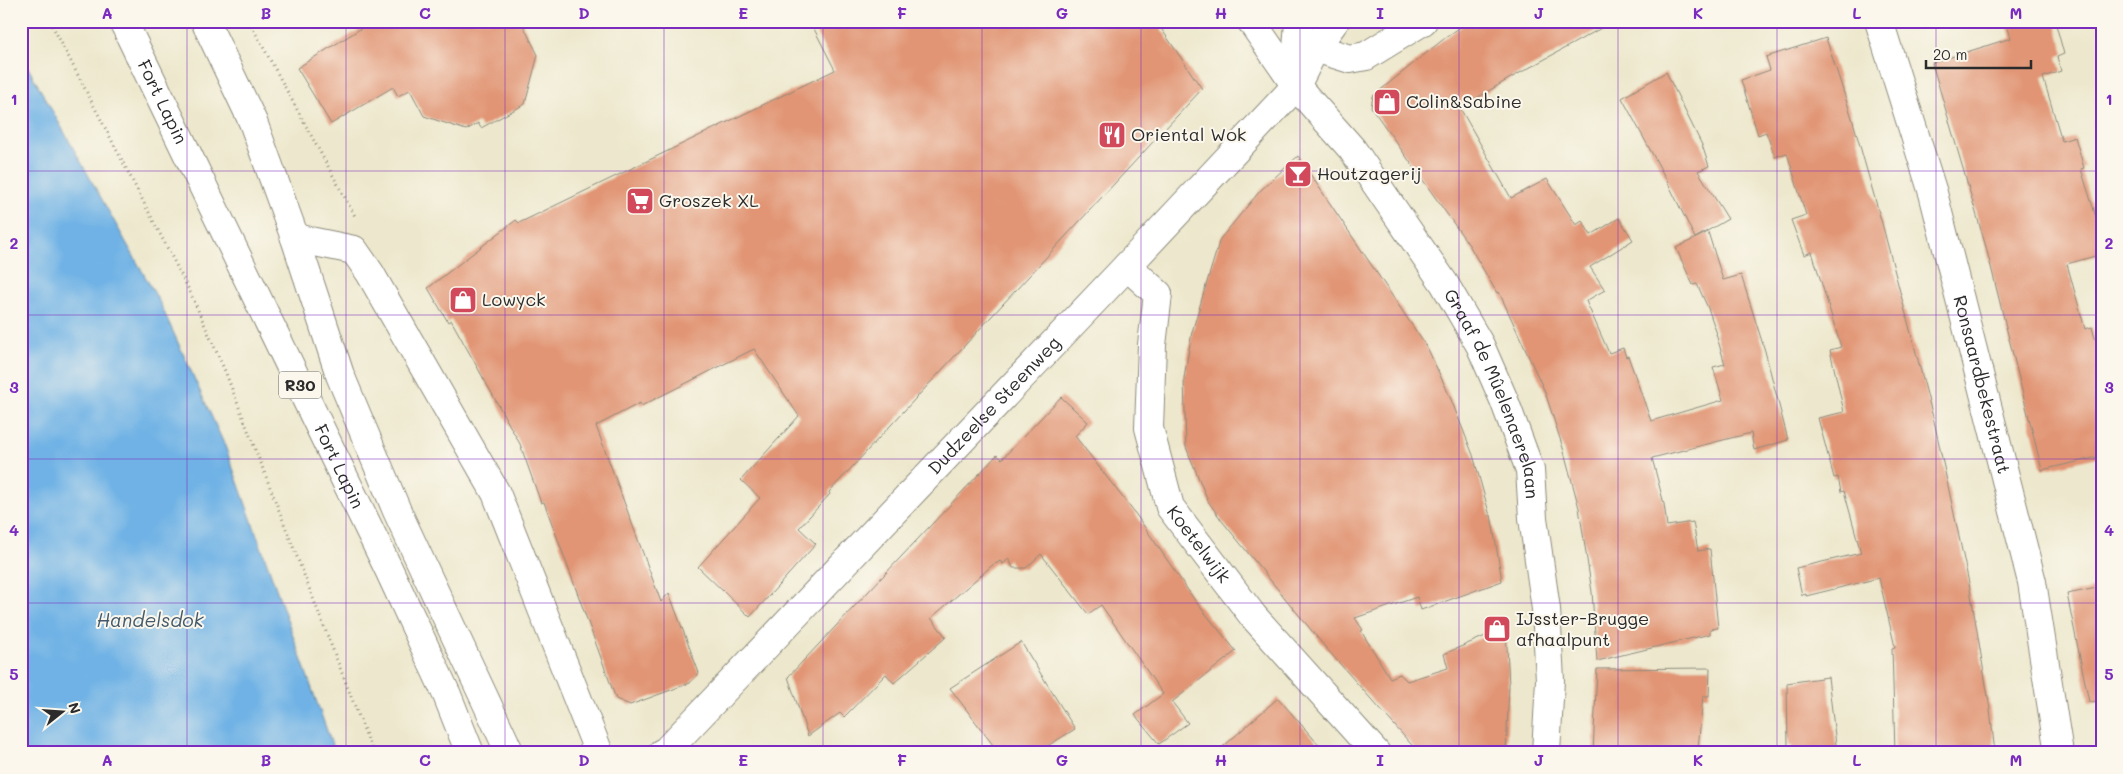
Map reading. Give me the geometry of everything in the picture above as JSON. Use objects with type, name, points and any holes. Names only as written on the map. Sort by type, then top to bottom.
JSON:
[{"type":"street","name":"Fort Lapin","points":[[123,21],[389,570],[447,695],[470,753]]},
{"type":"street","name":"Fort Lapin","points":[[205,21],[253,122],[295,238],[340,375],[398,511],[510,753]]},
{"type":"street","name":"Graaf de Mûelenaerelaan","points":[[1251,21],[1296,86],[1352,148],[1444,283],[1480,345],[1507,409],[1530,470],[1533,518],[1546,609],[1550,680],[1546,753]]},
{"type":"street","points":[[1296,86],[1299,21]]},
{"type":"street","name":"Dudzeelse Steenweg","points":[[662,753],[1127,266],[1296,86],[1315,48],[1335,21]]},
{"type":"street","points":[[1315,48],[1350,59],[1366,56],[1423,21]]},
{"type":"street","name":"Ronsaardbekestraat","points":[[1879,21],[1932,193],[2032,582],[2059,753]]},
{"type":"street","points":[[295,238],[354,250],[370,273],[496,493],[599,753]]},
{"type":"street","name":"Koetelwijk","points":[[1127,266],[1158,294],[1152,344],[1149,428],[1170,507],[1253,616],[1376,753]]},
{"type":"path","points":[[50,21],[194,301],[224,371],[373,753]]},
{"type":"water","name":"Handelsdok","points":[[21,55],[160,303],[225,446],[335,753],[21,753]]},
{"type":"building","points":[[373,21],[521,21],[538,55],[525,104],[481,128],[478,123],[466,130],[424,116],[410,90],[398,96],[393,87],[331,124],[297,68]]},
{"type":"building","points":[[810,21],[1156,21],[1202,89],[829,492],[830,494],[799,528],[816,544],[750,617],[698,567],[760,498],[741,480],[799,416],[754,349],[641,406],[640,403],[596,426],[661,602],[669,593],[699,673],[690,683],[630,705],[616,699],[544,502],[541,503],[520,444],[451,320],[448,322],[428,288],[516,220],[519,223],[835,70]]},
{"type":"building","points":[[1469,21],[1614,21],[1460,108],[1511,198],[1547,179],[1576,225],[1582,221],[1591,235],[1619,218],[1633,240],[1590,267],[1605,290],[1586,301],[1609,353],[1623,348],[1626,357],[1628,356],[1651,421],[1723,400],[1713,367],[1725,364],[1717,334],[1697,284],[1693,285],[1676,248],[1708,232],[1723,280],[1741,275],[1765,351],[1788,440],[1754,450],[1751,433],[1652,458],[1664,504],[1667,526],[1693,522],[1698,551],[1710,549],[1718,628],[1710,629],[1710,634],[1597,661],[1592,592],[1579,508],[1563,448],[1545,392],[1499,292],[1497,293],[1469,245],[1371,107],[1373,96]]},
{"type":"building","points":[[2006,21],[2055,21],[2064,54],[2057,57],[2061,71],[2043,77],[2062,141],[2075,137],[2084,168],[2081,169],[2102,236],[2102,254],[2067,264],[2085,329],[2092,327],[2095,339],[2102,338],[2102,456],[2042,470],[1986,247],[1932,63],[2011,38]]},
{"type":"building","points":[[1826,38],[1852,118],[1883,227],[1934,421],[1969,583],[1990,709],[1995,753],[1895,753],[1892,648],[1895,647],[1879,578],[1806,596],[1806,594],[1802,595],[1796,568],[1861,553],[1844,491],[1841,492],[1838,477],[1834,478],[1818,418],[1844,412],[1830,350],[1841,347],[1812,252],[1804,255],[1791,220],[1806,215],[1787,153],[1775,157],[1766,132],[1758,135],[1741,80],[1770,70],[1766,57]]},
{"type":"building","points":[[1666,72],[1702,145],[1709,166],[1698,171],[1728,219],[1695,238],[1666,179],[1622,98]]},
{"type":"building","points":[[1298,156],[1428,349],[1473,455],[1491,515],[1502,581],[1421,610],[1417,597],[1355,618],[1390,678],[1400,674],[1407,681],[1448,668],[1444,654],[1506,627],[1509,686],[1506,753],[1418,752],[1325,647],[1222,521],[1208,501],[1186,447],[1184,378],[1192,332],[1220,239],[1260,191]]},
{"type":"building","points":[[1061,397],[1088,422],[1075,436],[1137,516],[1196,602],[1236,651],[1172,702],[1188,723],[1159,744],[1135,715],[1163,694],[1101,605],[1088,614],[1041,554],[1026,568],[1013,568],[1009,559],[1003,564],[1000,561],[995,563],[931,618],[946,637],[894,683],[886,674],[844,717],[840,713],[808,736],[788,677],[997,455],[1002,459]]},
{"type":"building","points":[[2102,587],[2102,701],[2089,702],[2067,594]]},
{"type":"building","points":[[1021,642],[1075,729],[1036,753],[999,753],[950,688]]},
{"type":"building","points":[[1710,668],[1709,696],[1703,696],[1698,749],[1693,749],[1692,753],[1593,753],[1597,669]]},
{"type":"building","points":[[1828,677],[1837,753],[1791,753],[1791,746],[1788,746],[1787,683]]},
{"type":"building","points":[[1278,698],[1326,753],[1216,753]]},
{"type":"place","name":"Colin&Sabine","points":[[1387,102]]},
{"type":"place","name":"Oriental Wok","points":[[1112,135]]},
{"type":"place","name":"Houtzagerij","points":[[1298,174]]},
{"type":"place","name":"Groszek XL","points":[[640,201]]},
{"type":"place","name":"Lowyck","points":[[463,300]]},
{"type":"place","name":"IJsster-Brugge afhaalpunt","points":[[1497,629]]}]
